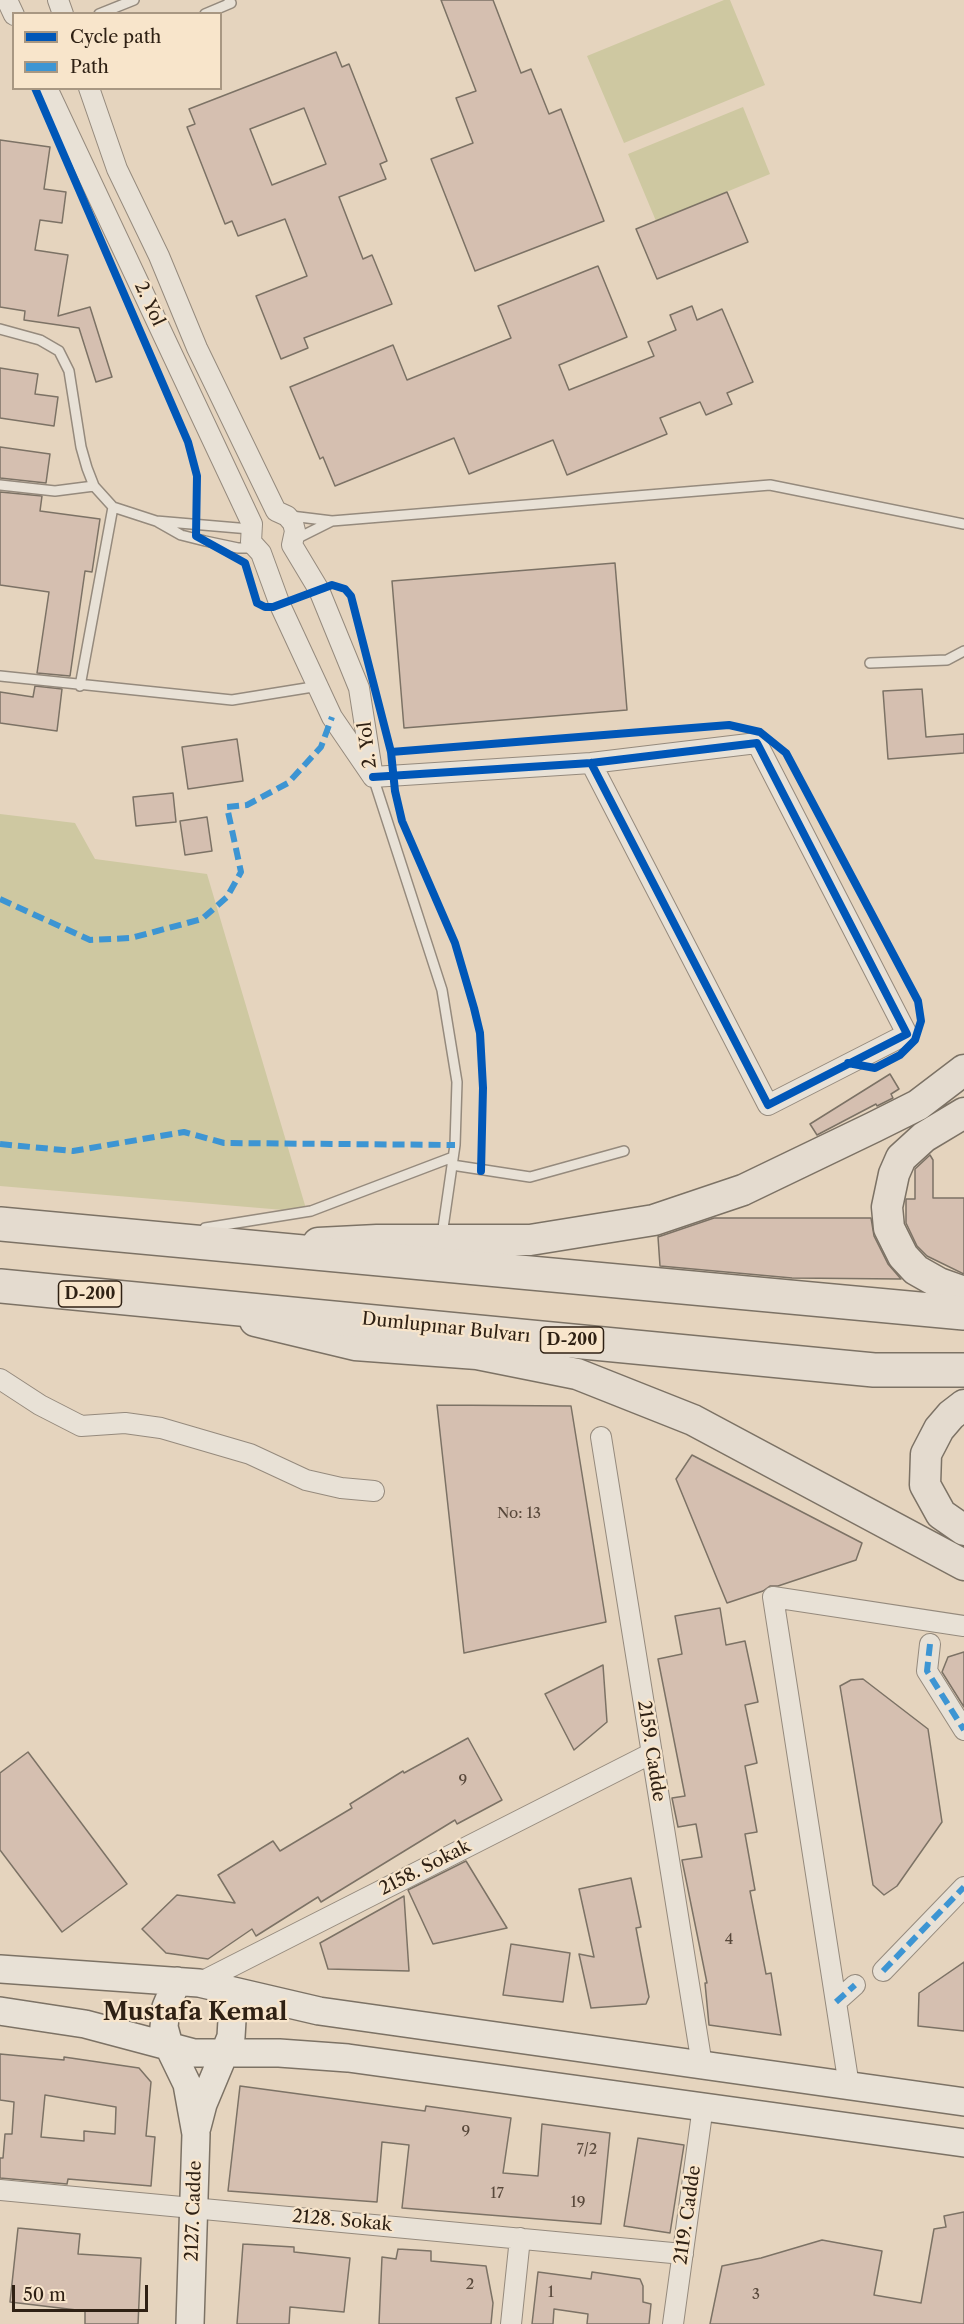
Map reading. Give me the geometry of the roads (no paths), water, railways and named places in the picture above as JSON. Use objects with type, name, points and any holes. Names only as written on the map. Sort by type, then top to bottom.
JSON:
[{"type":"highway","points":[[0,1224],[964,1312]]},
{"type":"highway","name":"Dumlupınar Bulvarı","points":[[0,1286],[874,1370],[964,1370]]},
{"type":"main road","points":[[246,1247],[377,1240],[530,1240],[654,1220],[743,1190],[874,1127],[918,1105],[964,1070]]},
{"type":"main road","points":[[964,1113],[924,1137],[902,1158],[894,1174],[886,1207],[889,1228],[903,1256],[916,1270],[939,1283],[964,1292]]},
{"type":"main road","points":[[180,1303],[354,1346],[477,1354],[577,1374],[693,1420],[964,1565]]},
{"type":"main road","points":[[964,1406],[945,1422],[926,1454],[925,1485],[941,1515],[964,1530]]},
{"type":"street","name":"2. Yol","points":[[48,90],[251,526],[250,536],[332,717],[373,777]]},
{"type":"street","name":"2. Yol","points":[[89,90],[117,169],[159,256],[197,348],[281,513],[292,523],[293,542],[319,590],[359,688],[373,777]]},
{"type":"street","points":[[251,526],[262,513],[281,513]]},
{"type":"street","points":[[258,551],[275,556],[281,555],[293,542]]},
{"type":"street","points":[[373,777],[591,763],[757,743],[907,1034],[768,1105],[591,763]]},
{"type":"street","points":[[0,1379],[40,1405],[81,1426],[125,1423],[161,1428],[250,1454],[306,1480],[340,1488],[374,1491]]},
{"type":"street","name":"2159. Cadde","points":[[601,1437],[702,2065]]},
{"type":"street","points":[[856,2128],[773,1597],[964,1626]]},
{"type":"street","points":[[930,1644],[927,1671],[964,1730]]},
{"type":"street","name":"2158. Sokak","points":[[188,1982],[652,1753]]},
{"type":"street","points":[[883,1971],[964,1887]]},
{"type":"street","points":[[0,1969],[188,1982],[225,1988],[319,2011],[964,2102]]},
{"type":"street","points":[[170,2049],[164,2016],[169,1996],[188,1982]]},
{"type":"street","points":[[836,2002],[855,1985]]},
{"type":"street","points":[[225,1988],[233,2003],[225,2055]]},
{"type":"street","points":[[0,2011],[85,2024],[170,2049],[225,2055],[249,2052],[348,2058],[964,2143]]},
{"type":"street","name":"2127. Cadde","points":[[170,2049],[187,2084],[196,2134]]},
{"type":"street","name":"2127. Cadde","points":[[190,2324],[196,2134],[202,2104],[225,2055]]},
{"type":"street","points":[[702,2065],[703,2106]]},
{"type":"street","name":"2119. Cadde","points":[[673,2324],[703,2106]]},
{"type":"street","name":"2128. Sokak","points":[[0,2190],[683,2254]]},
{"type":"street","points":[[511,2324],[520,2238]]},
{"type":"lane","points":[[104,12],[134,0]]},
{"type":"lane","points":[[210,12],[231,3],[229,0]]},
{"type":"lane","points":[[0,328],[40,340],[59,351],[69,371],[81,447],[94,486],[113,507],[156,521],[181,535],[258,551]]},
{"type":"lane","points":[[0,485],[55,491],[94,486]]},
{"type":"lane","points":[[281,513],[333,521],[770,485],[964,525]]},
{"type":"lane","points":[[80,686],[113,507]]},
{"type":"lane","points":[[156,521],[251,526]]},
{"type":"lane","points":[[293,542],[333,521]]},
{"type":"lane","points":[[870,663],[947,660],[964,651]]},
{"type":"lane","points":[[0,676],[232,700],[319,686]]},
{"type":"lane","points":[[373,777],[442,990],[457,1082],[453,1161],[441,1241]]},
{"type":"lane","points":[[199,1229],[311,1211],[453,1161],[530,1177],[624,1151]]},
{"type":"lane","points":[[134,1236],[188,1230]]},
{"type":"district","name":"Mustafa Kemal","points":[[195,2013]]}]
